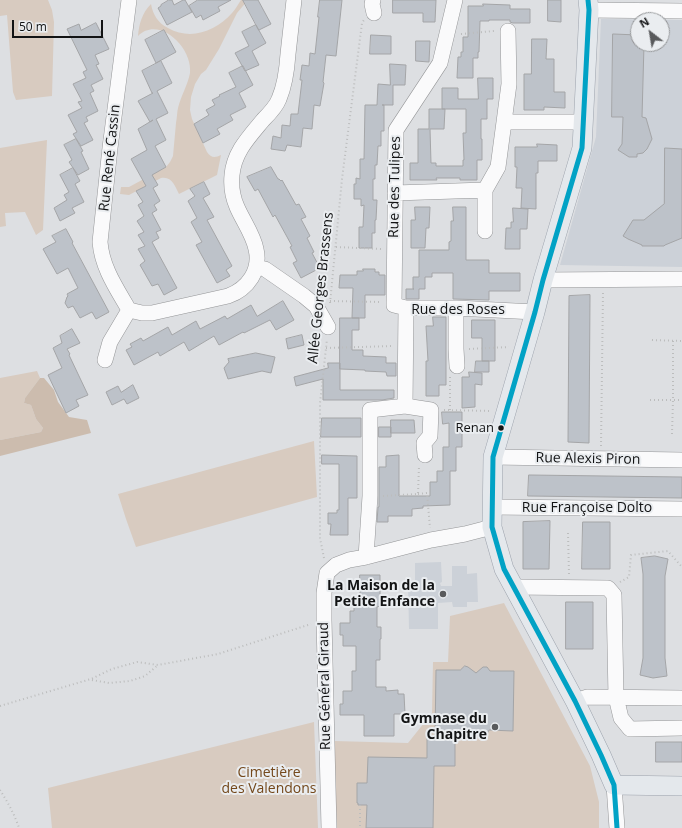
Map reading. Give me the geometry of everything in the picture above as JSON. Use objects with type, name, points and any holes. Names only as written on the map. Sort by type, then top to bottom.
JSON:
[{"type":"main road","points":[[588,5],[582,148],[493,457],[492,527],[504,569],[575,702],[614,785],[682,786]]},
{"type":"street","name":"Rue René Cassin","points":[[129,0],[110,148],[100,242],[106,268],[129,310]]},
{"type":"street","points":[[105,360],[110,342],[129,310],[142,313],[152,313],[228,296],[244,287],[252,277],[257,261],[256,249],[252,237],[237,207],[233,190],[232,174],[234,162],[240,149],[279,100],[286,72],[294,0]]},
{"type":"street","name":"Rue des Tulipes","points":[[400,305],[394,249],[396,130],[440,62],[455,0]]},
{"type":"street","points":[[588,5],[682,11]]},
{"type":"street","points":[[485,232],[485,190],[498,167],[509,84],[508,31]]},
{"type":"street","points":[[504,122],[583,122]]},
{"type":"street","points":[[395,193],[485,190]]},
{"type":"street","points":[[256,266],[265,269],[316,306],[328,327]]},
{"type":"street","points":[[543,280],[682,278]]},
{"type":"street","name":"Rue des Roses","points":[[405,406],[405,346],[400,305],[535,312]]},
{"type":"street","points":[[456,308],[457,366]]},
{"type":"street","points":[[366,557],[370,496],[370,410],[405,406],[431,410],[430,436],[424,443],[425,455]]},
{"type":"street","name":"Rue Alexis Piron","points":[[493,457],[682,460]]},
{"type":"street","name":"Rue Françoise Dolto","points":[[492,507],[682,509]]},
{"type":"street","points":[[327,573],[336,565],[349,560],[492,527]]},
{"type":"street","name":"Rue Général Giraud","points":[[327,573],[324,593],[324,620],[329,828]]},
{"type":"street","points":[[513,586],[608,588],[614,595],[616,697],[621,718],[630,728],[682,728]]},
{"type":"street","points":[[575,702],[587,697],[682,698]]},
{"type":"street","points":[[614,785],[617,828]]},
{"type":"path","name":"Allée Georges Brassens","points":[[327,573],[320,538],[320,403],[343,171],[362,23],[373,6]]},
{"type":"path","points":[[447,34],[508,31]]},
{"type":"path","points":[[336,247],[394,249]]},
{"type":"path","points":[[601,459],[603,279]]},
{"type":"path","points":[[330,301],[400,305]]},
{"type":"path","points":[[652,340],[682,341]]},
{"type":"path","points":[[672,434],[673,341]]},
{"type":"path","points":[[326,348],[405,346]]},
{"type":"path","points":[[456,349],[525,346]]},
{"type":"path","points":[[450,410],[450,374],[457,366]]},
{"type":"path","points":[[650,400],[682,400]]},
{"type":"path","points":[[431,410],[491,411],[505,416]]},
{"type":"path","points":[[418,494],[419,461],[425,455]]},
{"type":"path","points":[[370,496],[427,493],[431,540]]},
{"type":"path","points":[[568,534],[569,587]]},
{"type":"path","points":[[608,588],[629,577],[631,555],[668,551],[682,567]]},
{"type":"path","points":[[0,706],[91,679],[112,669],[137,662],[158,665],[218,654],[324,620]]},
{"type":"path","points":[[91,679],[109,683],[130,681],[145,676],[158,665]]},
{"type":"path","points":[[0,790],[9,805],[19,828]]},
{"type":"path","points":[[360,805],[360,828]]},
{"type":"shaded area","points":[[601,19],[630,19],[630,52],[670,52],[670,20],[682,20],[682,267],[560,265],[596,137]]},
{"type":"shaded area","points":[[40,378],[44,378],[54,390],[58,402],[69,417],[87,420],[91,433],[0,456],[0,440],[41,432],[43,428],[36,419],[31,405],[24,403],[25,398]]},
{"type":"shaded area","name":"La Maison de la Petite Enfance","points":[[441,562],[441,586],[452,586],[452,566],[467,566],[467,574],[477,573],[478,602],[467,602],[467,607],[453,607],[452,602],[438,603],[438,629],[409,629],[408,583],[415,583],[415,563]]},
{"type":"green space","points":[[0,0],[48,0],[52,10],[54,22],[52,96],[16,100],[13,92],[7,15],[0,16]]},
{"type":"green space","points":[[241,0],[248,0],[237,13],[219,49],[195,84],[191,97],[190,110],[192,119],[207,152],[213,157],[221,155],[217,175],[179,194],[173,182],[165,178],[161,178],[129,195],[120,194],[121,187],[129,187],[166,167],[170,162],[173,156],[178,108],[190,73],[186,54],[173,37],[155,29],[146,31],[138,36],[140,23],[145,11],[151,4],[156,18],[161,24],[177,32],[194,34],[211,29],[218,25],[226,19]]},
{"type":"green space","points":[[47,140],[43,230],[36,235],[25,212],[5,213],[6,226],[0,227],[0,148]]},
{"type":"green space","points":[[37,371],[40,378],[25,398],[24,403],[31,405],[36,419],[43,428],[41,432],[0,440],[0,378]]},
{"type":"green space","points":[[314,441],[317,497],[136,547],[118,494]]},
{"type":"green space","name":"Gymnase du Chapitre","points":[[504,603],[590,766],[599,802],[599,828],[334,828],[334,741],[408,743],[432,713],[433,662],[448,662],[450,616]]},
{"type":"green space","name":"Cimetière des Valendons","points":[[314,722],[318,828],[52,828],[48,788]]},
{"type":"building","points":[[169,0],[172,0],[174,5],[185,0],[192,12],[167,25],[158,8]]},
{"type":"building","points":[[198,0],[231,0],[218,7],[220,11],[203,20],[201,15],[196,18],[189,6]]},
{"type":"building","points":[[243,0],[258,0],[271,24],[259,30]]},
{"type":"building","points":[[320,0],[342,0],[336,56],[326,55],[324,83],[320,106],[314,105],[312,129],[303,128],[301,147],[287,145],[285,151],[271,149],[273,136],[281,138],[282,125],[290,126],[291,114],[298,114],[302,80],[300,80],[302,65],[309,66],[310,53],[315,54]]},
{"type":"building","points":[[393,0],[436,0],[435,22],[423,22],[423,13],[393,13]]},
{"type":"building","points":[[548,0],[561,0],[561,22],[548,21]]},
{"type":"building","points":[[483,4],[510,5],[510,9],[530,9],[530,23],[513,23],[510,22],[510,20],[480,21],[479,52],[478,58],[473,58],[473,78],[457,78],[458,57],[461,57],[461,52],[463,52],[463,37],[468,37],[468,6],[483,6]]},
{"type":"building","points":[[96,23],[109,49],[95,55],[99,64],[96,65],[103,79],[91,85],[94,91],[90,93],[98,111],[86,117],[88,121],[84,123],[93,140],[81,146],[73,134],[77,132],[68,115],[82,108],[78,102],[82,101],[73,84],[86,78],[83,72],[87,70],[67,29],[79,24],[81,30]]},
{"type":"building","points":[[256,25],[266,43],[252,51],[259,65],[245,71],[235,53],[249,46],[242,32]]},
{"type":"building","points":[[164,30],[176,52],[156,63],[145,40]]},
{"type":"building","points":[[613,34],[630,35],[630,52],[644,52],[642,117],[646,118],[652,139],[647,149],[643,153],[637,154],[637,157],[629,157],[618,150],[622,144],[623,117],[612,117]]},
{"type":"building","points":[[371,35],[391,36],[391,54],[370,54]]},
{"type":"building","points":[[532,39],[547,39],[546,59],[554,59],[554,92],[565,92],[565,108],[544,107],[544,110],[524,110],[524,74],[531,74]]},
{"type":"building","points":[[416,41],[430,41],[429,62],[416,61]]},
{"type":"building","points":[[161,61],[172,83],[157,91],[168,113],[156,119],[166,140],[155,146],[166,167],[152,175],[158,185],[153,188],[160,201],[154,205],[157,210],[152,213],[161,230],[156,232],[159,238],[152,242],[177,288],[164,295],[158,284],[152,286],[140,265],[145,261],[138,249],[145,246],[138,235],[144,232],[137,221],[144,216],[138,205],[143,202],[136,191],[146,186],[131,159],[147,150],[138,129],[150,122],[138,101],[153,93],[142,71]]},
{"type":"building","points":[[390,64],[406,65],[405,85],[393,85],[393,105],[384,105],[384,131],[381,131],[381,146],[378,146],[377,165],[375,165],[375,179],[373,179],[373,200],[377,200],[375,233],[372,233],[372,248],[359,248],[359,227],[363,227],[364,205],[361,206],[361,199],[354,199],[354,184],[356,184],[356,178],[360,179],[360,159],[364,159],[365,105],[377,105],[378,84],[390,85]]},
{"type":"building","points":[[243,66],[253,85],[239,93],[246,107],[230,115],[233,120],[217,129],[220,134],[203,143],[194,124],[209,115],[206,110],[215,105],[212,100],[236,87],[229,73]]},
{"type":"building","points":[[478,78],[493,78],[493,99],[487,99],[487,119],[481,119],[482,160],[477,160],[477,180],[436,178],[437,180],[410,180],[410,163],[418,163],[418,129],[429,129],[429,109],[442,109],[442,88],[458,88],[458,99],[478,99]],"holes":[[[445,109],[466,109],[466,133],[463,133],[463,166],[436,166],[436,163],[431,163],[430,129],[444,129]]]},
{"type":"building","points":[[76,139],[83,151],[81,152],[89,169],[78,175],[69,162],[72,160],[64,145]]},
{"type":"building","points":[[537,144],[557,145],[557,161],[538,161],[538,173],[536,173],[536,209],[521,208],[522,188],[516,188],[517,167],[515,167],[515,147],[537,147]]},
{"type":"building","points":[[665,148],[682,149],[682,238],[664,246],[642,246],[623,236],[633,220],[644,220],[664,204]]},
{"type":"building","points":[[271,167],[278,179],[281,181],[282,180],[296,205],[299,204],[306,217],[301,219],[310,236],[307,238],[314,252],[312,253],[320,268],[301,278],[293,263],[297,261],[290,247],[292,246],[275,215],[273,217],[258,189],[255,191],[247,177]]},
{"type":"building","points":[[73,168],[80,181],[75,184],[84,202],[72,208],[75,213],[60,221],[54,208],[67,200],[64,195],[69,192],[60,175]]},
{"type":"building","points":[[204,182],[210,194],[203,198],[214,217],[207,220],[232,266],[226,270],[230,276],[217,283],[196,245],[202,242],[191,222],[197,218],[188,201],[195,196],[190,189]]},
{"type":"building","points":[[415,207],[430,207],[429,228],[426,228],[425,248],[411,248],[411,220],[415,220]]},
{"type":"building","points":[[453,207],[466,207],[466,260],[489,260],[489,273],[520,273],[520,291],[489,291],[489,300],[453,299],[453,273],[432,273],[432,277],[425,277],[425,289],[419,289],[419,299],[406,299],[406,289],[413,289],[413,277],[419,277],[419,250],[449,250],[449,242],[451,241],[451,221],[453,221]]},
{"type":"building","points":[[513,208],[528,209],[527,229],[520,229],[520,249],[505,249],[506,228],[511,228],[511,222],[513,222]]},
{"type":"building","points":[[66,229],[109,312],[96,319],[92,312],[80,318],[73,306],[68,308],[65,303],[68,296],[67,294],[78,288],[68,268],[57,274],[43,249],[56,242],[52,236]]},
{"type":"building","points":[[363,269],[375,269],[375,272],[379,272],[379,275],[385,275],[385,295],[365,295],[365,318],[352,318],[353,288],[339,288],[340,275],[357,275],[357,271],[363,271]]},
{"type":"building","points":[[590,295],[589,443],[568,442],[569,296]]},
{"type":"building","points":[[283,301],[294,320],[276,330],[270,320],[219,345],[214,336],[189,351],[184,342],[160,356],[158,352],[134,365],[126,350],[132,347],[130,344],[141,338],[143,341],[168,327],[172,335],[196,321],[200,329],[225,316],[227,319],[251,305],[257,316]]},
{"type":"building","points":[[433,317],[446,317],[446,385],[439,385],[439,396],[426,396],[426,361],[428,361],[426,326],[433,326]]},
{"type":"building","points":[[340,318],[359,318],[359,330],[352,330],[352,350],[363,350],[363,356],[386,357],[386,363],[396,363],[396,376],[387,376],[386,372],[340,369]]},
{"type":"building","points":[[472,320],[495,320],[495,361],[482,361],[482,338],[472,338]]},
{"type":"building","points":[[72,329],[80,343],[67,349],[88,395],[76,400],[79,406],[66,413],[48,375],[62,368],[53,348],[62,343],[60,336]]},
{"type":"building","points":[[302,335],[304,345],[288,349],[286,339]]},
{"type":"building","points":[[256,353],[275,357],[271,373],[262,371],[228,379],[224,368],[229,362],[228,359]]},
{"type":"building","points":[[476,361],[489,361],[489,372],[475,372]]},
{"type":"building","points":[[328,363],[340,363],[340,390],[394,390],[394,398],[382,400],[323,400],[323,379],[296,386],[294,377],[328,368]]},
{"type":"building","points":[[469,372],[482,373],[482,385],[475,384],[475,407],[462,408],[462,377],[469,377]]},
{"type":"building","points":[[133,385],[139,398],[127,404],[124,399],[112,405],[106,392],[118,386],[121,392]]},
{"type":"building","points":[[442,412],[462,412],[462,447],[456,447],[456,471],[450,471],[450,505],[423,506],[423,508],[412,509],[412,516],[388,516],[388,522],[377,522],[379,507],[379,467],[386,467],[386,456],[399,455],[399,496],[430,496],[430,482],[437,482],[437,471],[443,471],[443,447],[449,447],[449,423],[443,424]]},
{"type":"building","points":[[322,418],[361,418],[361,437],[321,437]]},
{"type":"building","points":[[391,420],[414,420],[415,433],[391,433]]},
{"type":"building","points":[[379,427],[391,427],[391,437],[379,437]]},
{"type":"building","points":[[322,455],[357,456],[357,498],[348,498],[348,535],[330,535],[331,524],[328,524],[328,513],[337,513],[337,510],[339,510],[339,464],[322,464]]},
{"type":"building","points":[[529,475],[682,477],[682,498],[528,496]]},
{"type":"building","points":[[550,521],[549,569],[523,569],[523,522]]},
{"type":"building","points":[[583,522],[610,522],[610,569],[582,569]]},
{"type":"building","points":[[655,556],[668,559],[665,576],[665,658],[667,676],[653,678],[640,675],[643,658],[643,574],[641,558]]},
{"type":"building","points":[[360,575],[380,575],[380,606],[377,607],[377,627],[381,627],[381,639],[380,660],[376,660],[376,687],[386,687],[386,691],[398,690],[398,694],[404,694],[405,714],[394,714],[394,736],[364,736],[364,715],[340,715],[340,704],[343,704],[343,691],[352,691],[352,671],[356,671],[356,646],[343,646],[343,635],[340,635],[340,623],[350,623],[350,611],[354,611],[354,607],[360,607]]},
{"type":"building","points":[[566,602],[593,602],[593,649],[566,649]]},
{"type":"building","points":[[465,666],[476,673],[483,667],[487,667],[490,671],[514,671],[513,731],[489,730],[483,737],[476,730],[463,730],[463,738],[455,738],[455,766],[434,766],[433,828],[366,828],[367,805],[358,805],[357,803],[357,783],[367,783],[368,757],[427,758],[427,738],[435,738],[436,670],[460,670]]},
{"type":"building","points":[[656,742],[682,742],[682,762],[656,762]]},
{"type":"transit line","points":[[588,0],[589,10],[582,148],[493,457],[492,527],[504,569],[575,701],[614,785],[617,828]]},
{"type":"place","name":"Renan","points":[[501,428]]},
{"type":"place","name":"La Maison de la Petite Enfance","points":[[443,594]]},
{"type":"place","name":"Gymnase du Chapitre","points":[[495,727]]}]
